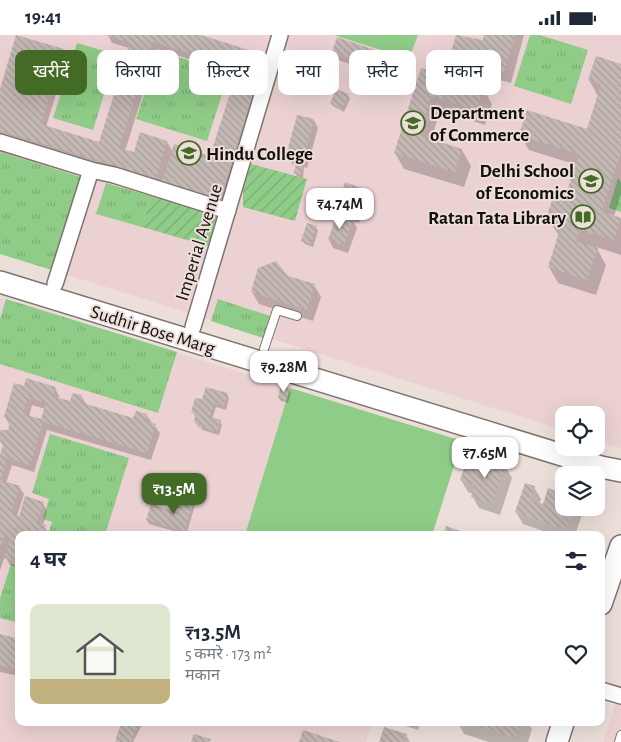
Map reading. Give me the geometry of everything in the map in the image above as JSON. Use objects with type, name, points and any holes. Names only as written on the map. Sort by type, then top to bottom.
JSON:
[{"type":"street","name":"Imperial Avenue","points":[[195,321],[280,35]]},
{"type":"street","points":[[0,142],[228,211]]},
{"type":"street","points":[[55,284],[91,170]]},
{"type":"street","name":"Sudhir Bose Marg","points":[[0,267],[55,284],[195,321],[264,349],[555,439]]},
{"type":"street","name":"Sudhir Bose Marg","points":[[0,282],[602,467],[621,471]]},
{"type":"street","points":[[605,454],[617,458],[621,463]]},
{"type":"street","points":[[605,592],[621,546]]},
{"type":"street","points":[[605,691],[621,696]]},
{"type":"street","points":[[557,742],[562,726]]},
{"type":"lane","points":[[264,349],[277,310],[297,315]]},
{"type":"lane","points":[[619,742],[621,735]]},
{"type":"shaded area","points":[[0,35],[621,35],[621,448],[605,443],[605,406],[555,406],[555,427],[0,254]]},
{"type":"shaded area","points":[[0,298],[462,441],[433,531],[15,531],[15,726],[371,726],[366,742],[0,742]]},
{"type":"shaded area","points":[[621,682],[621,742],[603,742],[618,695]]},
{"type":"green space","points":[[334,35],[418,35],[412,50],[381,50]]},
{"type":"green space","points":[[530,35],[540,35],[588,50],[571,104],[514,86]]},
{"type":"green space","points":[[77,43],[101,50],[97,50],[97,95],[104,95],[93,130],[53,118],[60,95],[87,95],[87,50],[75,50]]},
{"type":"green space","points":[[179,57],[189,60],[189,95],[222,95],[207,141],[136,119],[144,95],[179,95]]},
{"type":"green space","points":[[0,152],[81,177],[52,270],[0,254]]},
{"type":"green space","points":[[251,164],[307,179],[295,221],[243,207],[243,190]]},
{"type":"green space","points":[[618,178],[621,183],[621,212],[609,208]]},
{"type":"green space","points":[[106,183],[151,196],[142,227],[96,214]]},
{"type":"green space","points":[[151,196],[217,215],[208,246],[142,227]]},
{"type":"green space","points":[[6,299],[177,352],[158,413],[0,364],[0,319]]},
{"type":"green space","points":[[218,299],[270,316],[263,338],[211,321]]},
{"type":"green space","points":[[290,388],[462,441],[433,531],[246,531]]},
{"type":"green space","points":[[50,434],[129,458],[106,531],[49,531],[52,522],[43,519],[49,499],[32,493]]},
{"type":"green space","points":[[11,564],[15,565],[15,622],[0,618],[0,598]]},
{"type":"building","points":[[16,35],[64,49],[15,50],[15,95],[50,95],[41,124],[99,142],[114,95],[136,95],[119,148],[134,152],[140,132],[167,141],[156,178],[0,131],[0,89]]},
{"type":"building","points":[[106,35],[201,35],[249,50],[189,50],[189,53],[153,42],[150,50],[127,50],[130,43]]},
{"type":"building","points":[[456,35],[483,40],[484,35],[515,35],[504,72],[501,71],[501,50],[451,50]]},
{"type":"building","points":[[337,37],[375,50],[349,50],[349,58],[339,54],[339,50],[333,50]]},
{"type":"building","name":"Delhi School of Economics","points":[[596,56],[621,64],[621,152],[602,211],[621,218],[614,240],[580,230],[576,241],[598,248],[587,280],[548,267],[562,223],[546,218],[553,197],[564,201],[579,154],[519,135],[527,110],[587,129],[601,84],[588,80]]},
{"type":"building","name":"Department of Commerce","points":[[421,68],[426,70],[426,95],[482,95],[477,110],[431,96],[419,135],[462,149],[455,172],[394,153],[412,95],[416,95],[416,84]]},
{"type":"building","points":[[339,90],[349,94],[342,109],[330,103],[333,95],[339,95]]},
{"type":"building","points":[[229,95],[252,95],[219,201],[162,182],[174,144],[210,156]]},
{"type":"building","points":[[297,115],[314,119],[303,161],[286,156]]},
{"type":"building","points":[[296,163],[304,165],[301,175],[294,173]]},
{"type":"building","points":[[345,182],[364,189],[354,216],[336,210]]},
{"type":"building","points":[[337,213],[353,219],[344,246],[328,240]]},
{"type":"building","points":[[307,223],[317,226],[311,244],[301,241]]},
{"type":"building","points":[[276,261],[288,276],[315,284],[307,310],[251,292],[258,268]]},
{"type":"building","points":[[26,378],[56,387],[53,396],[70,401],[73,393],[82,395],[80,402],[133,418],[136,411],[147,414],[145,421],[156,424],[147,453],[43,422],[30,465],[7,458],[1,480],[20,486],[11,513],[19,516],[25,496],[44,502],[37,522],[46,525],[44,531],[15,531],[15,561],[4,558],[10,538],[4,537],[0,548],[0,455],[4,441],[0,440],[0,430],[8,430],[11,419],[4,417],[14,383],[24,386]],"holes":[[[28,398],[46,403],[41,419],[23,414]]]},
{"type":"building","points":[[281,385],[290,388],[286,400],[278,398]]},
{"type":"building","points":[[206,387],[228,393],[224,407],[214,404],[210,417],[221,420],[217,432],[198,427],[194,421],[196,414],[191,412],[195,398],[202,399]]},
{"type":"building","points":[[482,457],[506,465],[493,504],[471,497],[474,485],[460,480],[465,465],[478,470]]},
{"type":"building","points":[[525,483],[535,486],[530,499],[543,504],[548,488],[555,491],[555,516],[571,516],[566,530],[515,512]]},
{"type":"building","points":[[184,490],[196,494],[185,530],[188,531],[177,531],[146,520],[151,504],[177,512]]},
{"type":"building","points":[[446,526],[460,531],[444,531]]},
{"type":"building","points":[[0,634],[15,638],[15,669],[0,665]]},
{"type":"building","points":[[120,726],[140,726],[138,730],[135,729],[131,742],[115,742]]},
{"type":"building","points":[[477,726],[520,726],[516,738]]},
{"type":"building","points":[[384,727],[407,734],[404,742],[379,742]]},
{"type":"building","points":[[303,730],[340,742],[299,742]]},
{"type":"building","points":[[194,734],[211,739],[210,742],[191,742]]},
{"type":"place","name":"Department of Commerce","points":[[413,123]]},
{"type":"place","name":"Hindu College","points":[[189,153]]},
{"type":"place","name":"Delhi School of Economics","points":[[591,181]]},
{"type":"place","name":"Ratan Tata Library","points":[[583,217]]}]
